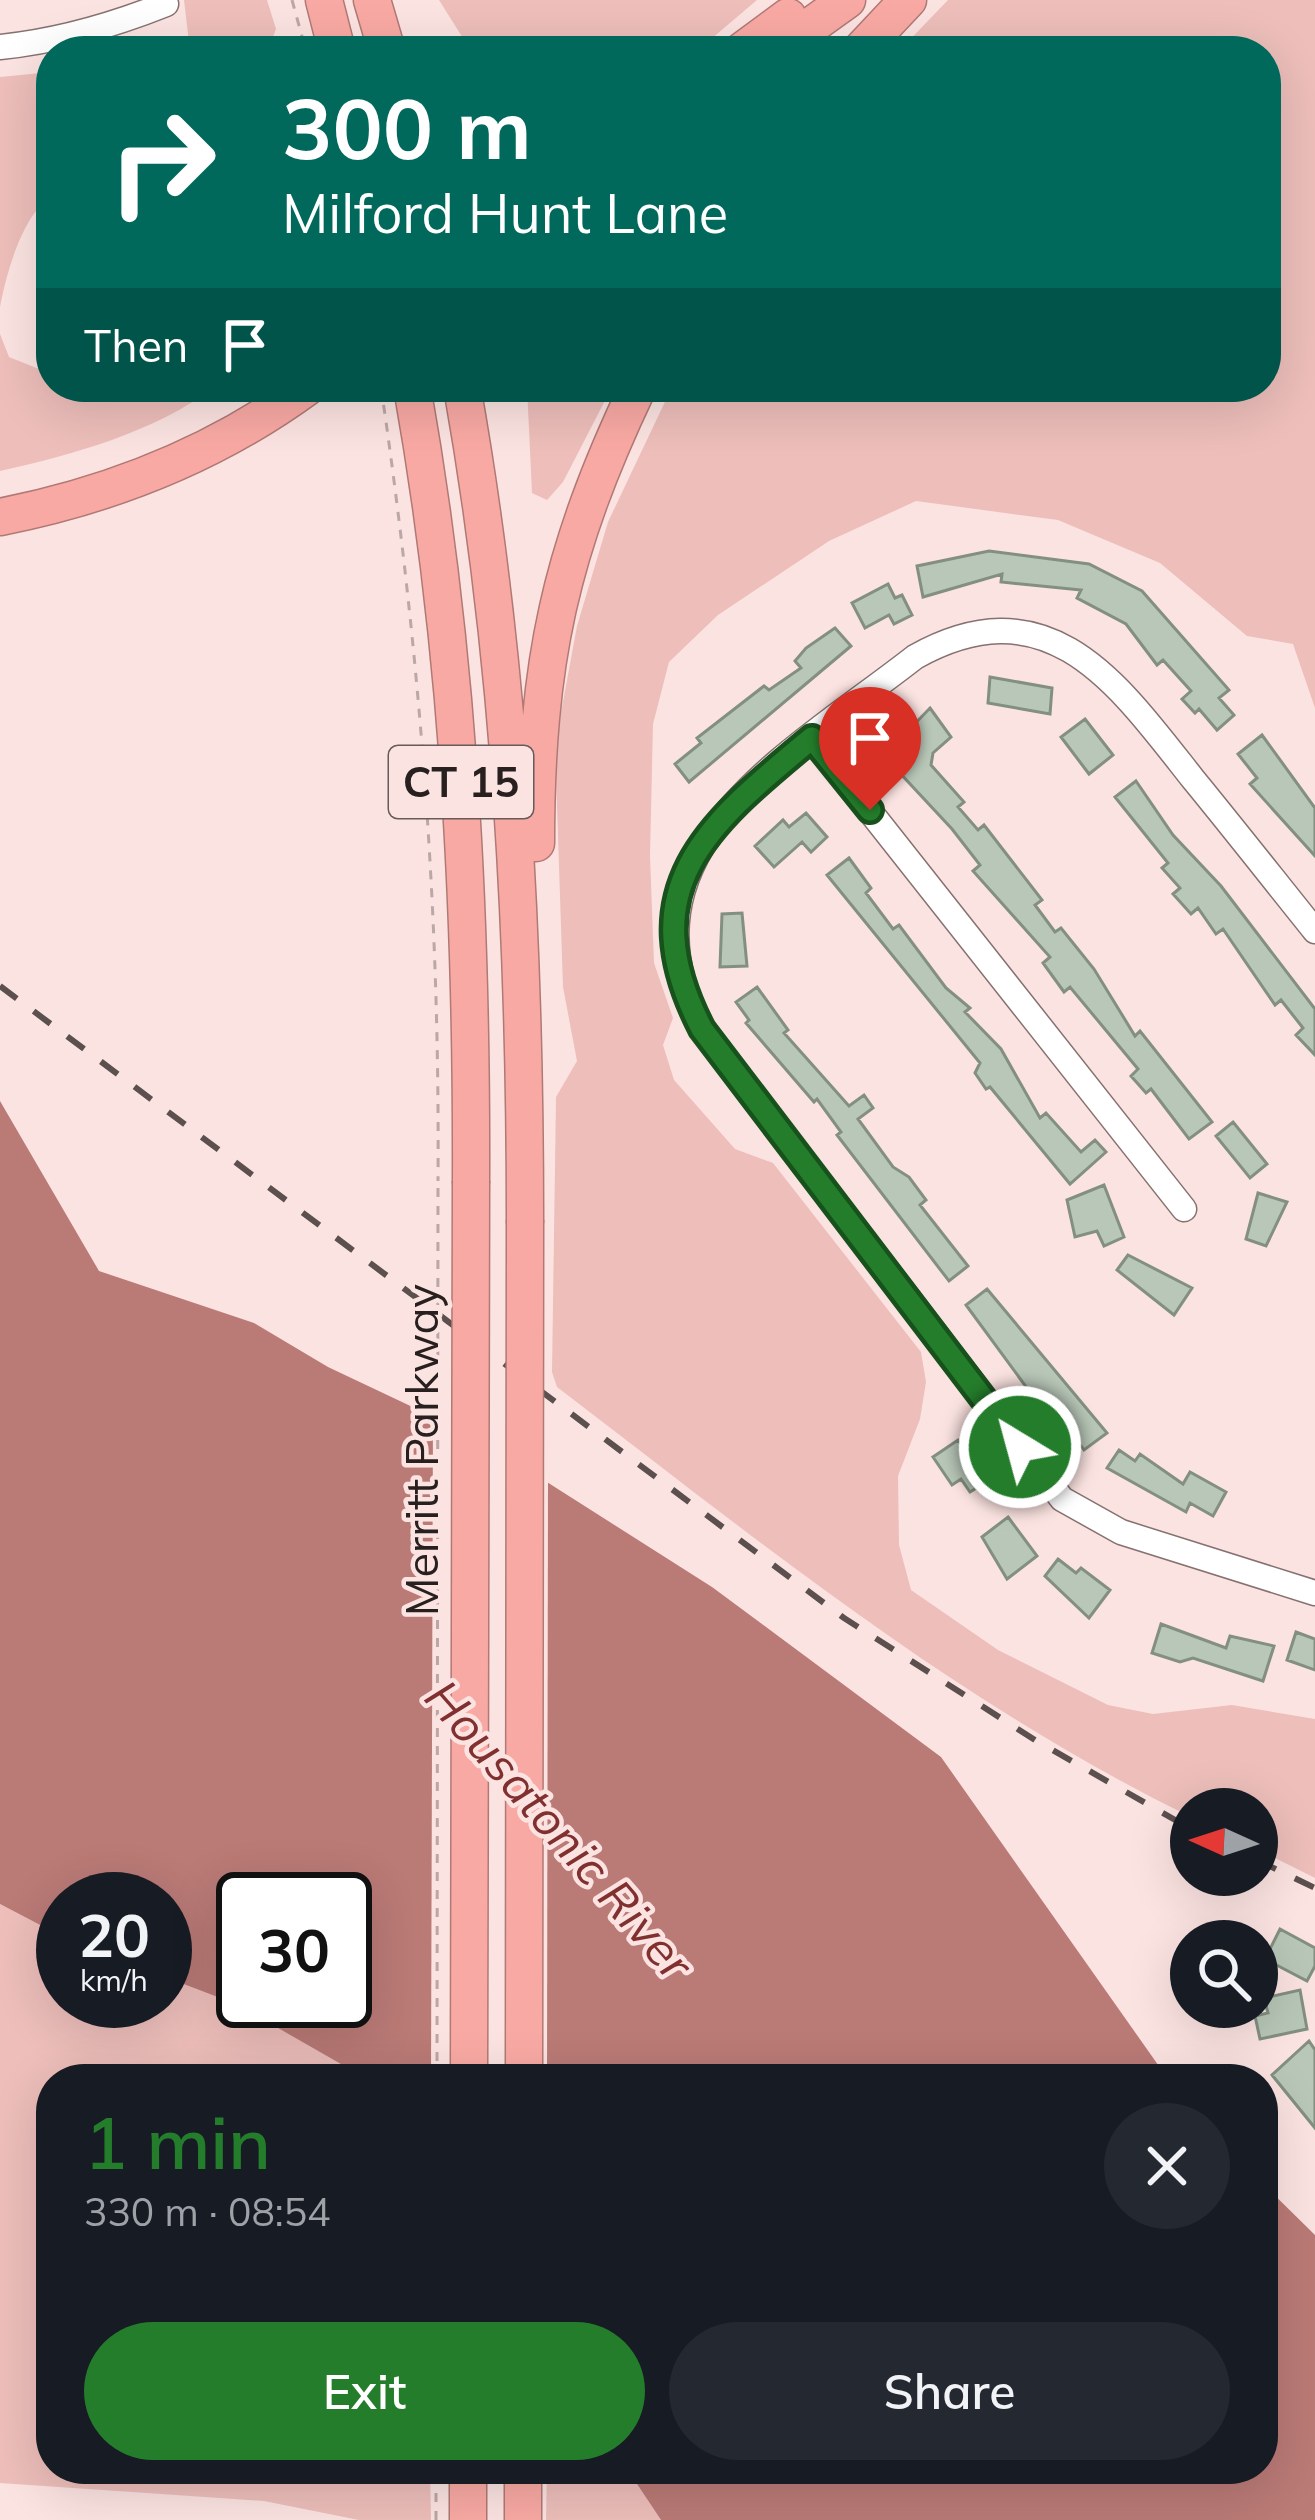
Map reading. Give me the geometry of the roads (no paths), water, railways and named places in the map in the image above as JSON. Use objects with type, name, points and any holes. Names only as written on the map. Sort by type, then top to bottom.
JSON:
[{"type":"highway","points":[[324,0],[334,36]]},
{"type":"highway","points":[[372,0],[383,36]]},
{"type":"highway","points":[[762,36],[811,0]]},
{"type":"highway","points":[[797,36],[847,0]]},
{"type":"highway","points":[[874,36],[908,0]]},
{"type":"highway","points":[[0,496],[138,457],[247,402]]},
{"type":"highway","points":[[0,518],[146,477],[214,446],[284,402]]},
{"type":"highway","name":"Merritt Parkway","points":[[414,402],[435,526],[460,771],[469,932],[454,1181],[469,2064]]},
{"type":"highway","name":"CT 15","points":[[464,402],[506,725],[524,1063],[524,2064]]},
{"type":"highway","points":[[524,1063],[543,673],[584,511],[631,402]]},
{"type":"highway","points":[[468,2484],[468,2520]]},
{"type":"highway","points":[[523,2484],[523,2520]]},
{"type":"street","points":[[73,36],[124,21],[166,4],[164,0]]},
{"type":"street","points":[[0,47],[36,42]]},
{"type":"street","points":[[1315,931],[1119,686],[1060,644],[988,632],[939,644],[725,810],[687,868],[677,913],[677,958],[702,1029],[1062,1499],[1121,1532],[1315,1593]]},
{"type":"street","points":[[812,738],[1184,1209]]},
{"type":"water","name":"Housatonic River","points":[[0,1101],[99,1271],[254,1323],[328,1367],[476,1437],[712,1587],[941,1757],[1157,2064],[341,2064],[278,2028],[372,2028],[372,1872],[216,1872],[216,1996],[192,1987],[192,1872],[36,1872],[36,1923],[0,1904]]},
{"type":"water","points":[[1278,2199],[1315,2235],[1315,2520],[661,2520],[637,2484],[1278,2484]]},
{"type":"railway","points":[[0,986],[844,1618],[1035,1740],[1170,1817]]},
{"type":"railway","points":[[1278,1870],[1315,1888]]}]
